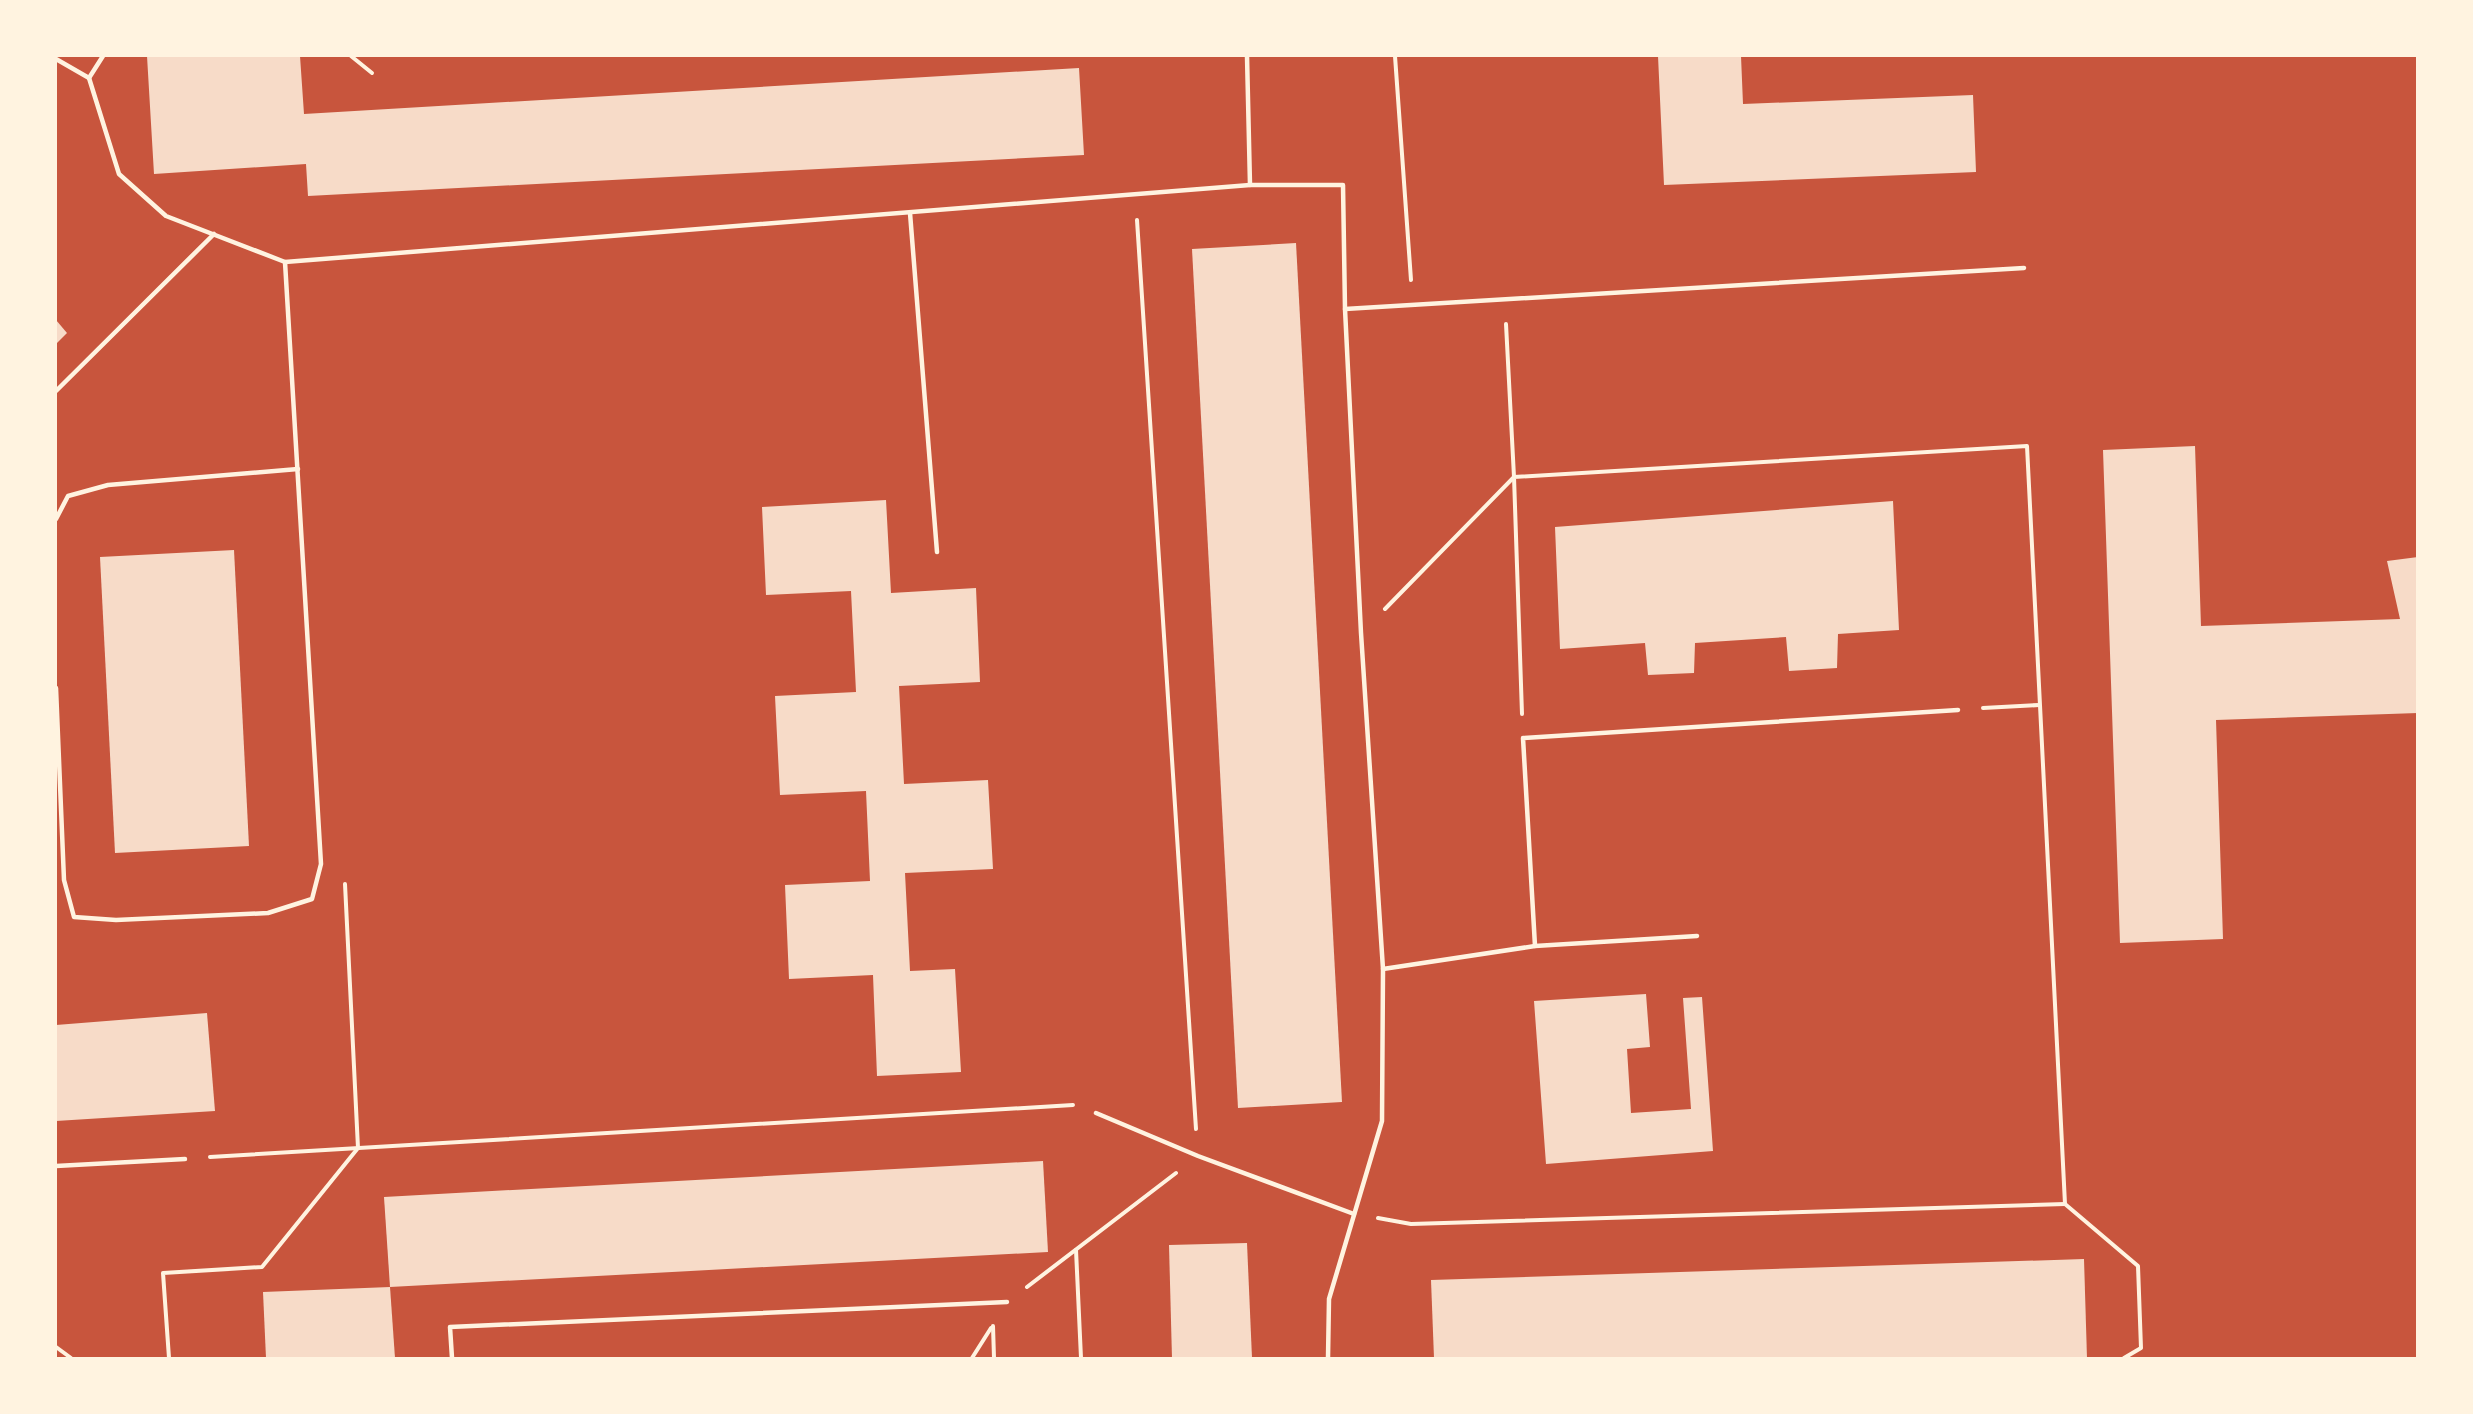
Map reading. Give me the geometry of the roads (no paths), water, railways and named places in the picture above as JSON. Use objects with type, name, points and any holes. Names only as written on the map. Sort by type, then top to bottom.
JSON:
[{"type":"lane","points":[[89,78],[103,56]]},
{"type":"lane","points":[[1247,56],[1250,185]]},
{"type":"lane","points":[[56,59],[89,78],[119,174],[166,216],[285,262],[1250,185],[1343,185],[1345,309],[1361,633],[1383,969],[1382,1121],[1329,1299],[1328,1359]]},
{"type":"lane","points":[[910,213],[937,552]]},
{"type":"lane","points":[[56,391],[214,234]]},
{"type":"lane","points":[[56,688],[64,880],[74,917],[116,920],[268,913],[312,899],[321,864],[285,262]]},
{"type":"lane","points":[[1345,309],[2024,268]]},
{"type":"lane","points":[[56,519],[68,496],[108,485],[298,469]]},
{"type":"lane","points":[[1535,946],[1523,738],[1958,710]]},
{"type":"lane","points":[[1383,969],[1535,946],[1697,936]]},
{"type":"lane","points":[[1096,1113],[1198,1156],[1354,1214]]},
{"type":"lane","points":[[56,1166],[185,1159]]},
{"type":"lane","points":[[452,1359],[450,1327],[1007,1302]]}]
